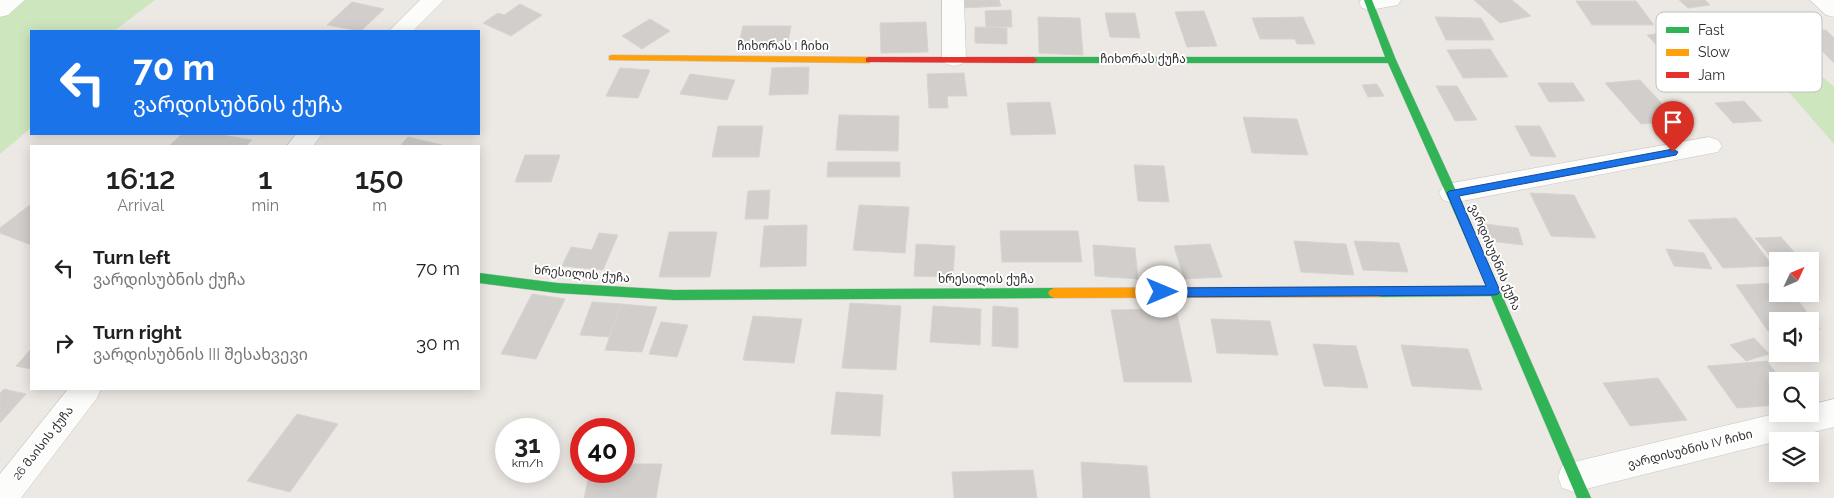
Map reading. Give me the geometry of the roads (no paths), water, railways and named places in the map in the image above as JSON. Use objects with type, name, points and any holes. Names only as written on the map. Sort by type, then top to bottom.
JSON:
[{"type":"street","points":[[0,10],[14,0]]},
{"type":"street","points":[[401,30],[432,0]]},
{"type":"street","points":[[953,0],[954,59]]},
{"type":"street","points":[[1822,0],[1834,10]]},
{"type":"street","name":"ვარდისუბნის ქუჩა","points":[[1376,1],[1391,60],[1452,193],[1579,488]]},
{"type":"street","name":"ჩიხორას I ჩიხი","points":[[612,58],[733,60],[954,59]]},
{"type":"street","name":"ჩიხორას ქუჩა","points":[[954,59],[1391,60]]},
{"type":"street","points":[[300,145],[309,135]]},
{"type":"street","points":[[1452,193],[1710,146]]},
{"type":"street","name":"ხრესილის ქუჩა","points":[[480,278],[557,288],[674,295],[1494,291]]},
{"type":"street","name":"26 მაისის ქუჩა","points":[[1,498],[85,390]]},
{"type":"street","name":"ვარდისუბნის IV ჩიხი","points":[[1579,488],[1834,413]]}]
